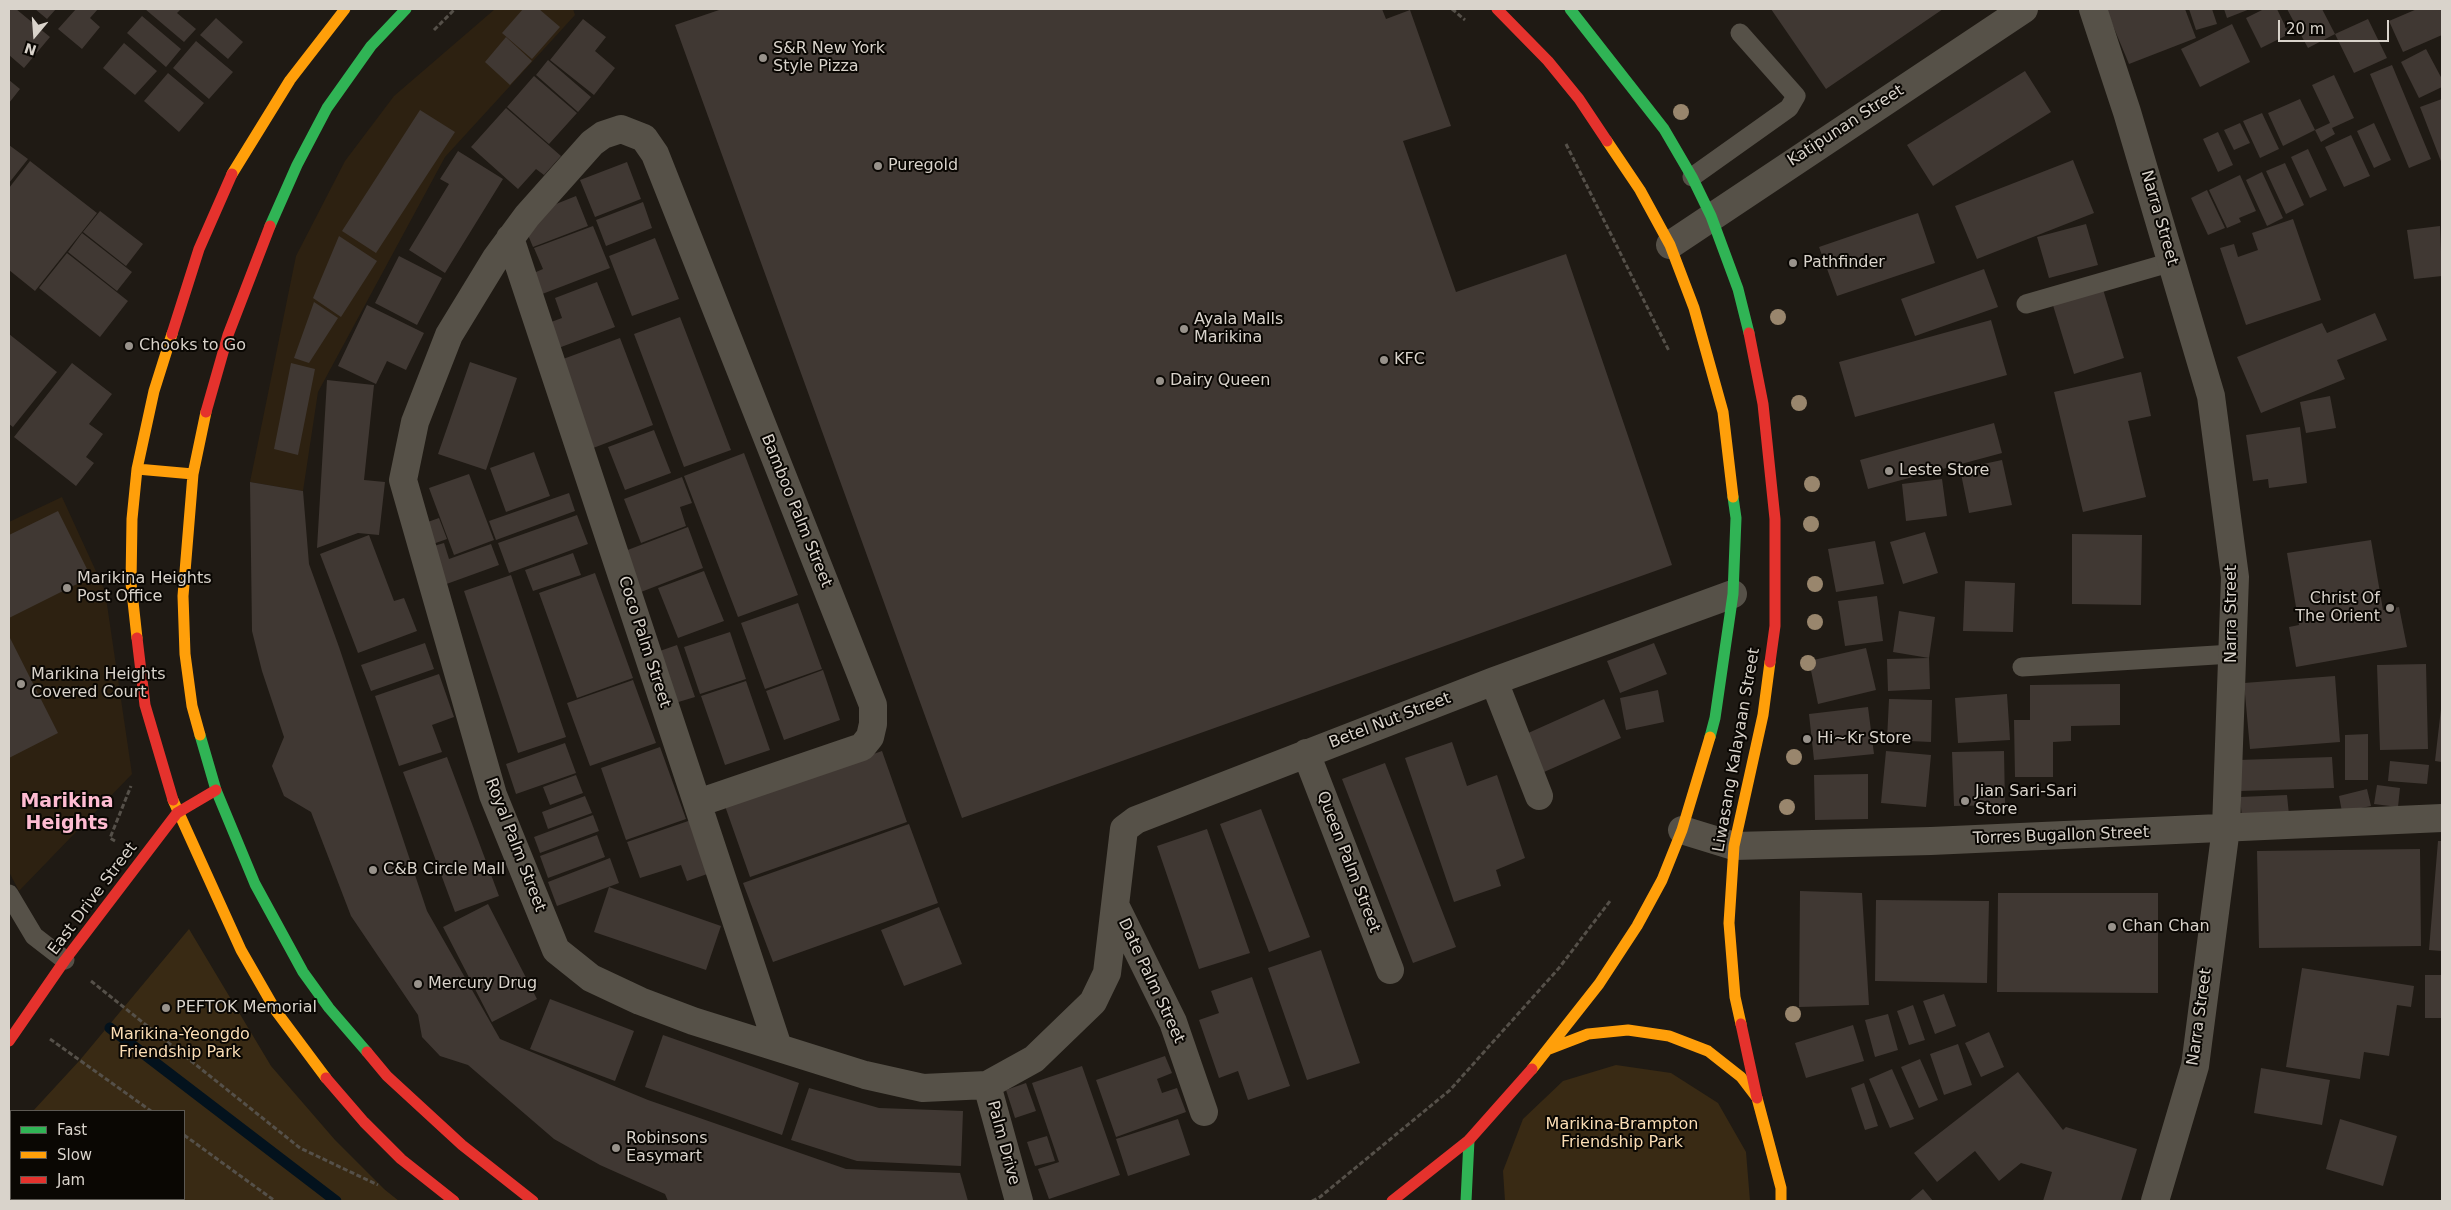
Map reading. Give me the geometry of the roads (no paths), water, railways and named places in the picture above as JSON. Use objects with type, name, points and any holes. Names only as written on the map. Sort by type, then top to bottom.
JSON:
[{"type":"street","points":[[345,9],[290,80],[228,181],[199,249],[154,391],[138,469],[132,520],[131,583],[145,705],[159,759],[177,812],[241,950],[276,1011],[318,1069],[364,1122],[401,1159],[454,1201]]},
{"type":"street","points":[[406,9],[371,46],[327,108],[293,174],[249,274],[228,335],[209,400],[193,474],[183,596],[185,654],[192,706],[216,790],[255,884],[303,972],[329,1008],[387,1076],[426,1114],[533,1201]]},
{"type":"street","name":"Liwasang Kalayaan Street","points":[[1469,1140],[1549,1049],[1599,984],[1637,926],[1662,880],[1682,830],[1715,718],[1733,594],[1736,518],[1723,412],[1694,308],[1670,245],[1640,190],[1579,99],[1548,61],[1497,9]]},
{"type":"street","name":"Liwasang Kalayaan Street","points":[[1570,9],[1664,129],[1692,177],[1711,216],[1740,297],[1754,354],[1766,423],[1775,519],[1776,599],[1764,715],[1734,846],[1729,923],[1735,997],[1757,1098],[1781,1188],[1781,1201]]},
{"type":"street","name":"Katipunan Street","points":[[1670,245],[2024,9]]},
{"type":"street","name":"Narra Street","points":[[2092,9],[2127,112],[2211,396],[2235,577],[2226,828],[2195,1066],[2155,1201]]},
{"type":"street","name":"Royal Palm Street","points":[[621,129],[603,135],[592,143],[527,216],[510,238],[449,335],[415,422],[403,480],[493,795],[556,950],[591,978],[640,1001],[693,1021],[865,1075],[923,1088],[987,1085],[1034,1058],[1093,1002],[1107,973],[1116,907]]},
{"type":"street","name":"Bamboo Palm Street","points":[[621,129],[644,138],[655,154],[873,705],[873,724],[870,737],[862,747],[698,803]]},
{"type":"street","name":"Coco Palm Street","points":[[510,238],[778,1047]]},
{"type":"street","points":[[138,469],[193,474]]},
{"type":"street","name":"Betel Nut Street","points":[[1116,907],[1124,829],[1136,820],[1494,681],[1733,594]]},
{"type":"street","points":[[1494,681],[1539,796]]},
{"type":"street","name":"Queen Palm Street","points":[[1306,753],[1390,970]]},
{"type":"street","name":"East Drive Street","points":[[9,1042],[66,960],[177,812],[216,790]]},
{"type":"street","name":"Torres Bugallon Street","points":[[1682,830],[1734,846],[1932,841],[2442,818]]},
{"type":"street","name":"Date Palm Street","points":[[1116,907],[1173,1022],[1204,1112]]},
{"type":"street","points":[[1549,1049],[1588,1034],[1628,1030],[1669,1036],[1708,1052],[1740,1077],[1757,1098]]},
{"type":"street","name":"Palm Drive","points":[[987,1085],[1019,1201]]},
{"type":"street","points":[[1392,1201],[1469,1140]]},
{"type":"street","points":[[1466,1201],[1469,1140]]},
{"type":"lane","points":[[1692,177],[1789,108],[1796,96],[1740,33]]},
{"type":"lane","points":[[2026,304],[2172,262]]},
{"type":"lane","points":[[2022,667],[2232,654]]},
{"type":"lane","points":[[9,894],[34,936],[66,960]]},
{"type":"waterway","points":[[110,1028],[336,1201]]},
{"type":"place","name":"S&R New York Style Pizza","points":[[763,58]]},
{"type":"place","name":"Puregold","points":[[878,166]]},
{"type":"place","name":"Pathfinder","points":[[1793,263]]},
{"type":"place","name":"Ayala Malls Marikina","points":[[1184,329]]},
{"type":"place","name":"Chooks to Go","points":[[129,346]]},
{"type":"place","name":"KFC","points":[[1384,360]]},
{"type":"place","name":"Dairy Queen","points":[[1160,381]]},
{"type":"place","name":"Leste Store","points":[[1889,471]]},
{"type":"place","name":"Marikina Heights Post Office","points":[[67,588]]},
{"type":"place","name":"Christ Of The Orient","points":[[2390,608]]},
{"type":"place","name":"Marikina Heights Covered Court","points":[[21,684]]},
{"type":"place","name":"Hi~Kr Store","points":[[1807,739]]},
{"type":"place","name":"Jian Sari-Sari Store","points":[[1965,801]]},
{"type":"place","name":"C&B Circle Mall","points":[[373,870]]},
{"type":"place","name":"Chan Chan","points":[[2112,927]]},
{"type":"place","name":"Mercury Drug","points":[[418,984]]},
{"type":"place","name":"PEFTOK Memorial","points":[[166,1008]]},
{"type":"place","name":"Robinsons Easymart","points":[[616,1148]]},
{"type":"district","name":"Marikina Heights","points":[[67,813]]},
{"type":"park label","name":"Marikina-Yeongdo Friendship Park","points":[[180,1044]]},
{"type":"park label","name":"Marikina-Brampton Friendship Park","points":[[1622,1134]]}]
